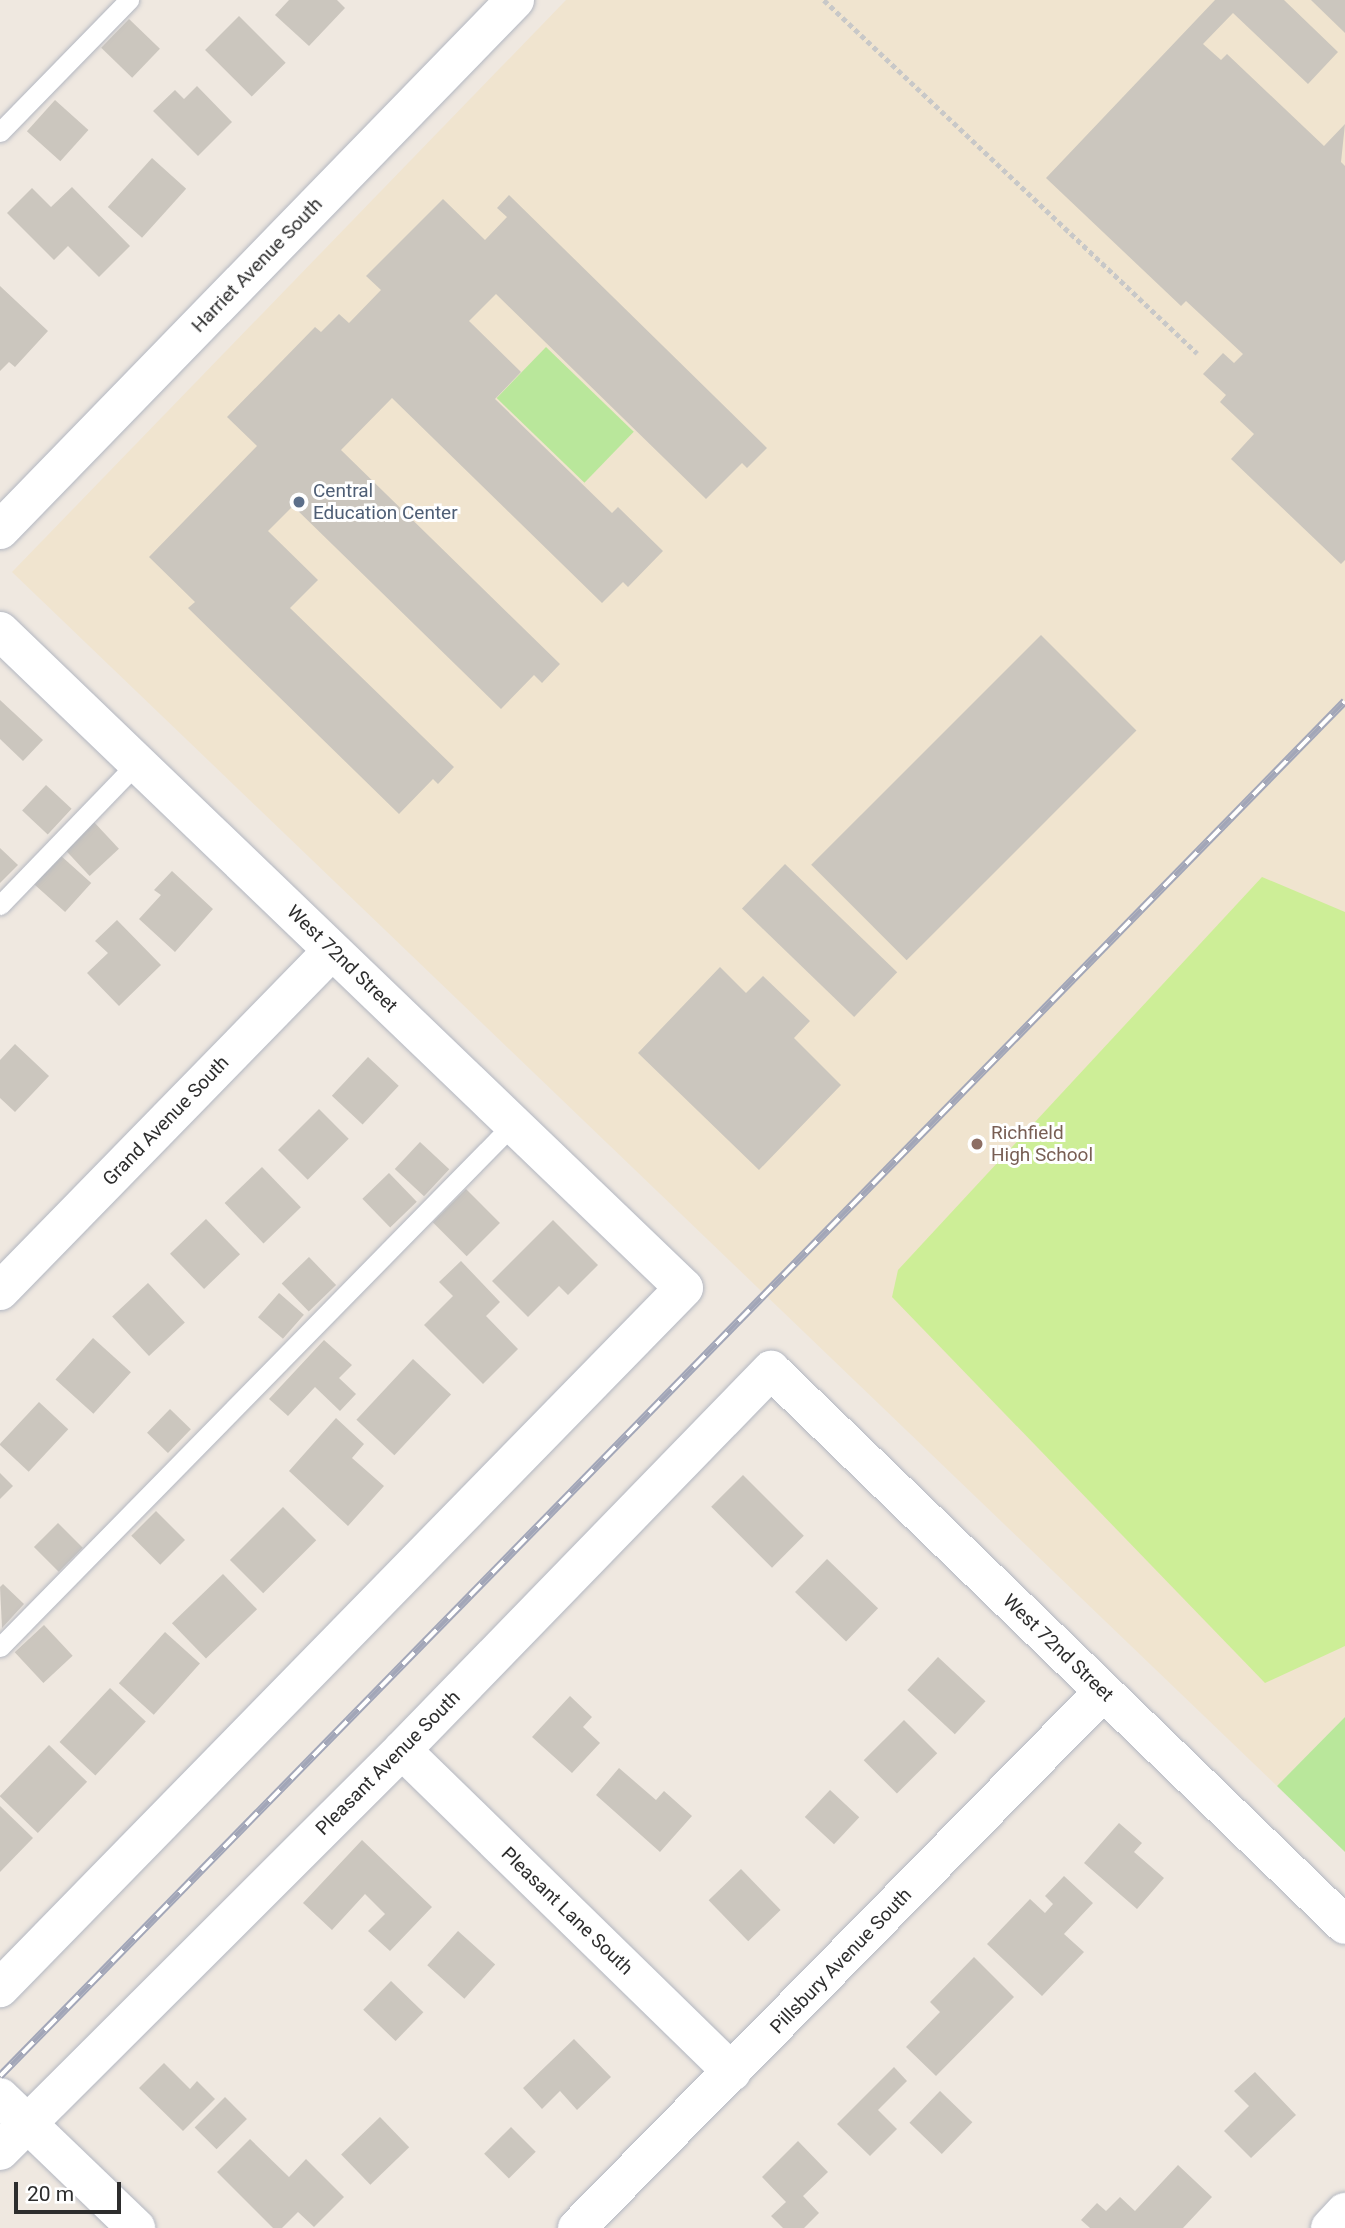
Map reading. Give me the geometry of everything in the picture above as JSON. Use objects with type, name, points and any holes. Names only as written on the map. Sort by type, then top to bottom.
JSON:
[{"type":"street","name":"Harriet Avenue South","points":[[0,530],[515,0]]},
{"type":"street","name":"West 72nd Street","points":[[0,631],[684,1288],[0,1988]]},
{"type":"street","name":"Grand Avenue South","points":[[0,1291],[332,951]]},
{"type":"street","name":"West 72nd Street","points":[[771,1370],[1345,1925]]},
{"type":"street","name":"Pleasant Avenue South","points":[[0,2151],[402,1750],[771,1370]]},
{"type":"street","name":"Pillsbury Avenue South","points":[[577,2228],[1103,1692]]},
{"type":"street","name":"Pleasant Lane South","points":[[402,1750],[732,2072]]},
{"type":"street","points":[[0,2097],[135,2228]]},
{"type":"street","points":[[1330,2228],[1345,2213]]},
{"type":"lane","points":[[0,132],[128,0]]},
{"type":"lane","points":[[0,905],[137,763]]},
{"type":"lane","points":[[0,1647],[513,1124]]},
{"type":"path","points":[[824,0],[1197,353]]},
{"type":"shaded area","name":"Richfield High School","points":[[566,0],[1345,0],[1345,1717],[1277,1786],[12,572]]},
{"type":"green space","points":[[546,347],[634,432],[584,483],[497,398]]},
{"type":"green space","points":[[1262,877],[1345,912],[1345,1646],[1265,1683],[892,1297],[898,1270]]},
{"type":"green space","points":[[1345,1717],[1345,1852],[1277,1786]]},
{"type":"building","points":[[289,0],[337,0],[345,8],[309,46],[275,15]]},
{"type":"building","points":[[1215,0],[1284,0],[1338,52],[1308,84],[1233,13],[1203,44],[1221,60],[1227,54],[1324,146],[1345,124],[1341,162],[1345,166],[1345,560],[1341,564],[1231,459],[1254,434],[1220,402],[1226,395],[1203,374],[1223,353],[1234,363],[1243,354],[1186,301],[1181,306],[1046,178]]},
{"type":"building","points":[[1311,0],[1345,0],[1345,33]]},
{"type":"building","points":[[239,16],[286,63],[252,97],[205,50]]},
{"type":"building","points":[[129,19],[160,49],[132,78],[101,48]]},
{"type":"building","points":[[197,86],[232,122],[198,156],[153,111],[175,90],[184,99]]},
{"type":"building","points":[[55,100],[88,130],[60,161],[27,131]]},
{"type":"building","points":[[152,158],[186,189],[142,238],[108,207]]},
{"type":"building","points":[[72,187],[130,246],[99,277],[68,246],[54,260],[7,213],[32,188],[51,207]]},
{"type":"building","name":"Central Education Center","points":[[509,195],[767,448],[747,468],[742,463],[706,499],[496,294],[469,321],[521,372],[495,399],[612,513],[618,507],[663,551],[628,587],[623,582],[602,603],[392,398],[341,450],[560,664],[542,683],[534,675],[501,709],[293,506],[268,531],[318,580],[290,608],[454,767],[438,784],[433,779],[399,814],[188,608],[195,602],[149,557],[257,446],[227,417],[315,327],[321,332],[339,314],[349,323],[381,290],[366,276],[443,199],[485,240],[507,217],[497,208]]},
{"type":"building","points":[[0,286],[48,331],[15,367],[9,362],[0,371]]},
{"type":"building","points":[[1041,635],[1136,730],[907,960],[811,865]]},
{"type":"building","points":[[0,700],[43,740],[23,761],[0,739]]},
{"type":"building","points":[[46,785],[72,809],[48,834],[22,811]]},
{"type":"building","points":[[93,821],[119,849],[90,876],[64,848]]},
{"type":"building","points":[[0,848],[18,865],[0,883]]},
{"type":"building","points":[[60,855],[91,883],[65,912],[34,884]]},
{"type":"building","points":[[785,864],[897,972],[854,1017],[742,909]]},
{"type":"building","points":[[172,871],[213,909],[175,952],[139,919],[161,895],[154,890]]},
{"type":"building","points":[[117,920],[161,965],[119,1006],[87,973],[108,953],[95,941]]},
{"type":"building","points":[[720,967],[746,993],[763,976],[810,1021],[794,1038],[841,1085],[759,1170],[638,1053]]},
{"type":"building","points":[[15,1044],[49,1076],[15,1112],[0,1098],[0,1060]]},
{"type":"building","points":[[368,1057],[399,1086],[363,1124],[332,1096]]},
{"type":"building","points":[[319,1109],[349,1139],[308,1180],[278,1150]]},
{"type":"building","points":[[420,1142],[449,1169],[424,1196],[395,1169]]},
{"type":"building","points":[[262,1167],[301,1207],[263,1243],[225,1203]]},
{"type":"building","points":[[389,1173],[417,1202],[390,1227],[362,1199]]},
{"type":"building","points":[[466,1189],[500,1223],[467,1256],[433,1222]]},
{"type":"building","points":[[206,1219],[240,1254],[204,1289],[170,1254]]},
{"type":"building","points":[[553,1220],[598,1265],[568,1295],[559,1286],[528,1317],[492,1281]]},
{"type":"building","points":[[309,1257],[336,1285],[309,1311],[282,1283]]},
{"type":"building","points":[[461,1261],[500,1302],[486,1316],[518,1349],[483,1384],[424,1325],[453,1296],[439,1282]]},
{"type":"building","points":[[148,1283],[185,1322],[149,1356],[112,1316]]},
{"type":"building","points":[[279,1293],[304,1315],[283,1339],[258,1317]]},
{"type":"building","points":[[93,1338],[131,1372],[93,1414],[56,1380]]},
{"type":"building","points":[[324,1340],[352,1365],[339,1378],[356,1394],[340,1411],[315,1387],[288,1416],[269,1399]]},
{"type":"building","points":[[413,1359],[451,1394],[394,1455],[356,1420]]},
{"type":"building","points":[[39,1402],[68,1429],[29,1472],[0,1444]]},
{"type":"building","points":[[170,1409],[191,1429],[168,1453],[147,1433]]},
{"type":"building","points":[[336,1418],[364,1444],[352,1458],[384,1486],[348,1526],[289,1471]]},
{"type":"building","points":[[0,1473],[13,1486],[0,1499]]},
{"type":"building","points":[[743,1475],[804,1536],[772,1568],[711,1507]]},
{"type":"building","points":[[283,1507],[316,1540],[263,1593],[230,1560]]},
{"type":"building","points":[[156,1511],[185,1540],[160,1565],[131,1536]]},
{"type":"building","points":[[58,1523],[83,1548],[59,1572],[34,1547]]},
{"type":"building","points":[[827,1559],[878,1608],[846,1641],[795,1592]]},
{"type":"building","points":[[223,1574],[257,1609],[206,1659],[172,1623]]},
{"type":"building","points":[[3,1584],[24,1604],[2,1628],[0,1587]]},
{"type":"building","points":[[44,1625],[73,1656],[43,1683],[15,1652]]},
{"type":"building","points":[[165,1632],[200,1663],[154,1715],[119,1683]]},
{"type":"building","points":[[938,1657],[986,1701],[955,1734],[907,1690]]},
{"type":"building","points":[[110,1688],[146,1721],[95,1776],[60,1742]]},
{"type":"building","points":[[570,1696],[592,1717],[583,1727],[600,1743],[572,1773],[532,1737]]},
{"type":"building","points":[[904,1720],[937,1753],[897,1794],[864,1760]]},
{"type":"building","points":[[49,1745],[87,1782],[38,1833],[0,1796]]},
{"type":"building","points":[[619,1768],[656,1800],[664,1791],[692,1816],[660,1852],[596,1795]]},
{"type":"building","points":[[830,1790],[859,1817],[834,1844],[805,1817]]},
{"type":"building","points":[[0,1806],[33,1838],[0,1872]]},
{"type":"building","points":[[1119,1823],[1142,1843],[1134,1852],[1164,1878],[1137,1909],[1084,1863]]},
{"type":"building","points":[[362,1840],[432,1907],[390,1951],[368,1931],[385,1914],[365,1894],[332,1930],[303,1903]]},
{"type":"building","points":[[741,1869],[781,1910],[748,1941],[709,1900]]},
{"type":"building","points":[[1064,1876],[1093,1903],[1064,1934],[1084,1952],[1042,1996],[987,1944],[1030,1899],[1045,1913],[1053,1904],[1045,1896]]},
{"type":"building","points":[[458,1931],[495,1964],[464,1999],[427,1965]]},
{"type":"building","points":[[974,1957],[1014,1997],[936,2076],[906,2047],[940,2012],[930,2002]]},
{"type":"building","points":[[391,1981],[423,2012],[396,2041],[363,2010]]},
{"type":"building","points":[[574,2039],[611,2077],[577,2110],[560,2091],[542,2109],[523,2088]]},
{"type":"building","points":[[164,2063],[190,2089],[197,2081],[215,2099],[183,2131],[139,2088]]},
{"type":"building","points":[[894,2067],[907,2081],[878,2110],[897,2129],[870,2156],[837,2124]]},
{"type":"building","points":[[1255,2072],[1296,2115],[1251,2158],[1224,2131],[1249,2106],[1234,2091]]},
{"type":"building","points":[[940,2091],[972,2122],[942,2154],[909,2123]]},
{"type":"building","points":[[225,2097],[247,2119],[217,2149],[195,2127]]},
{"type":"building","points":[[380,2117],[409,2147],[370,2185],[341,2155]]},
{"type":"building","points":[[511,2127],[536,2152],[509,2179],[484,2154]]},
{"type":"building","points":[[250,2139],[289,2177],[306,2159],[344,2197],[314,2227],[298,2212],[282,2228],[273,2228],[217,2172]]},
{"type":"building","points":[[798,2141],[828,2172],[803,2196],[819,2213],[804,2228],[783,2228],[771,2216],[786,2202],[762,2177]]},
{"type":"building","points":[[1178,2165],[1212,2197],[1183,2228],[1090,2228],[1081,2220],[1097,2203],[1106,2211],[1120,2197],[1135,2211]]},
{"type":"railway","points":[[0,2076],[1345,701]]},
{"type":"place","name":"Central Education Center","points":[[299,502]]},
{"type":"place","name":"Richfield High School","points":[[977,1144]]}]
